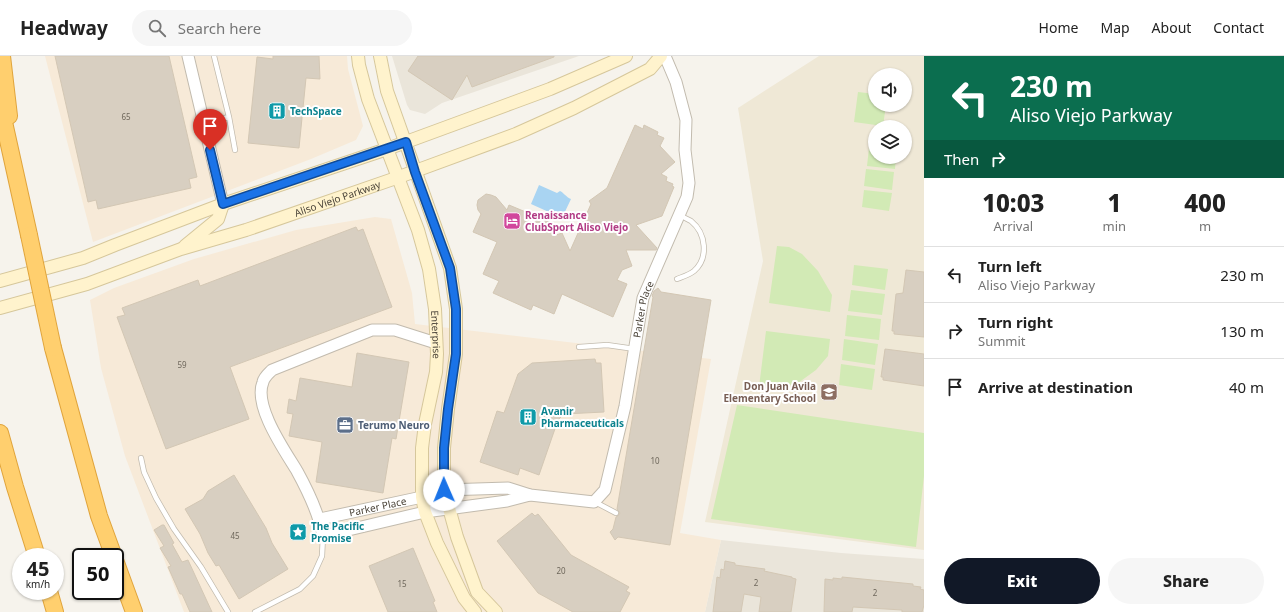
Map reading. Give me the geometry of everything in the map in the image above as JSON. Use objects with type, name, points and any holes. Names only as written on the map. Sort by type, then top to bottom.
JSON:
[{"type":"highway","points":[[2,56],[18,183]]},
{"type":"highway","points":[[0,104],[53,348],[99,516],[110,548]]},
{"type":"highway","points":[[0,433],[15,487],[35,548]]},
{"type":"highway","points":[[124,585],[134,612]]},
{"type":"highway","points":[[51,600],[55,612]]},
{"type":"main road","name":"Enterprise","points":[[358,56],[368,99],[399,177],[418,230],[429,269],[434,309],[436,372],[425,424],[422,448],[422,497],[425,512],[437,543],[464,598],[475,612]]},
{"type":"main road","name":"Enterprise","points":[[380,56],[387,91],[450,268],[456,309],[456,354],[444,448],[444,490],[457,537],[478,592],[496,612]]},
{"type":"main road","points":[[0,281],[83,258],[223,204],[387,149],[550,89],[626,56]]},
{"type":"main road","name":"Aliso Viejo Parkway","points":[[0,308],[87,284],[181,249],[246,230],[415,172],[516,134],[574,108],[650,69],[661,56]]},
{"type":"main road","points":[[181,249],[218,219],[223,204]]},
{"type":"street","points":[[188,56],[223,204]]},
{"type":"street","name":"Parker Place","points":[[320,519],[422,497],[444,490],[508,488],[530,495],[594,502],[605,490],[626,406],[643,298],[679,215],[686,197],[689,183],[685,150],[686,120],[676,82],[665,56]]},
{"type":"street","points":[[323,536],[320,519],[297,472],[279,442],[267,417],[261,396],[261,388],[266,377],[272,370],[372,330],[395,330],[436,343]]},
{"type":"street","name":"Parker Place","points":[[323,536],[425,512],[507,501],[530,495]]},
{"type":"lane","points":[[214,56],[229,117],[235,150]]},
{"type":"lane","points":[[204,123],[229,117]]},
{"type":"lane","points":[[677,279],[693,272],[702,260],[704,250],[701,234],[690,221],[679,215]]},
{"type":"lane","points":[[579,347],[607,345],[635,349]]},
{"type":"lane","points":[[141,458],[144,472],[156,498],[174,529],[201,567],[228,612]]},
{"type":"lane","points":[[594,502],[616,513]]},
{"type":"lane","points":[[255,612],[300,590],[313,576],[322,556],[323,536]]},
{"type":"shaded area","points":[[45,56],[347,56],[348,69],[363,126],[356,140],[311,159],[93,242]]},
{"type":"shaded area","points":[[392,56],[579,56],[442,103],[425,114],[410,110],[407,105]]},
{"type":"shaded area","name":"Don Juan Avila Elementary School","points":[[819,56],[924,56],[924,550],[705,522],[763,261],[738,108]]},
{"type":"shaded area","points":[[375,217],[391,219],[412,293],[415,324],[711,359],[680,533],[721,540],[705,612],[184,612],[125,456],[101,368],[90,300],[114,288],[194,259],[296,230]]},
{"type":"shaded area","points":[[721,540],[841,553],[924,559],[924,612],[705,612]]},
{"type":"green space","points":[[858,92],[868,93],[868,112],[885,112],[884,120],[868,120],[868,124],[854,122]]},
{"type":"green space","points":[[868,157],[868,164],[895,164],[895,169],[867,166]]},
{"type":"green space","points":[[866,169],[894,172],[892,190],[864,186]]},
{"type":"green space","points":[[864,190],[892,193],[889,211],[862,207]]},
{"type":"green space","points":[[777,246],[789,247],[802,254],[818,271],[832,295],[830,312],[769,303]]},
{"type":"green space","points":[[854,265],[888,269],[885,290],[852,285]]},
{"type":"green space","points":[[851,290],[885,294],[882,315],[848,311]]},
{"type":"green space","points":[[847,315],[881,319],[879,340],[845,336]]},
{"type":"green space","points":[[766,331],[830,339],[828,356],[816,370],[798,383],[776,388],[759,387]]},
{"type":"green space","points":[[844,339],[878,344],[875,365],[842,360]]},
{"type":"green space","points":[[841,364],[875,369],[872,390],[839,385]]},
{"type":"green space","points":[[737,405],[924,433],[924,476],[916,547],[711,519]]},
{"type":"water","points":[[539,185],[557,193],[560,191],[571,199],[562,218],[531,204]]},
{"type":"building","points":[[55,56],[169,56],[197,177],[189,179],[191,188],[98,209],[96,200],[88,202]]},
{"type":"building","name":"TechSpace","points":[[273,56],[319,56],[320,79],[306,78],[299,148],[248,143],[257,57],[273,59]]},
{"type":"building","points":[[418,56],[554,57],[472,87],[467,75],[452,100],[408,71]]},
{"type":"building","name":"Renaissance ClubSport Aliso Viejo","points":[[635,125],[643,129],[644,125],[658,132],[657,135],[664,138],[660,146],[675,162],[661,174],[667,177],[666,181],[673,184],[672,186],[674,187],[662,216],[636,225],[657,248],[656,250],[626,250],[632,266],[622,270],[617,280],[627,284],[613,317],[562,294],[554,314],[533,305],[531,310],[493,293],[499,281],[483,274],[497,242],[473,232],[481,214],[478,210],[478,200],[486,194],[491,195],[496,197],[507,210],[509,205],[552,223],[556,235],[562,233],[570,251],[591,204],[589,201],[607,188]]},
{"type":"building","points":[[356,227],[358,231],[363,229],[392,307],[230,367],[249,419],[166,449],[117,317],[125,315],[122,308],[198,280],[200,286]]},
{"type":"building","points":[[906,270],[924,272],[924,337],[894,334],[894,331],[892,331],[896,294],[903,293]]},
{"type":"building","points":[[658,288],[661,292],[711,300],[670,545],[618,537],[615,540],[610,532],[613,529],[616,517],[620,513],[617,509],[652,296],[654,291]]},
{"type":"building","points":[[885,349],[924,354],[924,386],[883,380],[883,377],[881,377]]},
{"type":"building","name":"Terumo Neuro","points":[[357,353],[409,362],[396,439],[392,438],[383,493],[316,482],[322,442],[289,436],[293,414],[287,413],[289,399],[296,401],[300,378],[352,387]]},
{"type":"building","name":"Avanir Pharmaceuticals","points":[[595,359],[596,363],[601,363],[604,412],[564,414],[558,420],[539,475],[520,468],[518,475],[480,462],[497,411],[504,413],[518,374],[532,363]]},
{"type":"building","points":[[234,475],[266,528],[272,543],[288,569],[239,599],[219,565],[216,566],[208,553],[200,534],[185,509],[203,499],[208,491]]},
{"type":"building","points":[[532,513],[535,516],[538,514],[571,555],[629,587],[626,591],[630,593],[620,612],[573,612],[538,593],[497,541]]},
{"type":"building","points":[[164,525],[174,543],[172,544],[182,562],[188,560],[212,612],[190,612],[168,567],[171,566],[160,548],[164,546],[154,530]]},
{"type":"building","points":[[413,548],[435,601],[433,602],[437,612],[388,612],[369,566]]},
{"type":"building","points":[[725,561],[735,563],[735,565],[765,569],[764,571],[796,579],[791,612],[759,612],[761,597],[744,594],[741,612],[713,612],[717,577],[720,578],[721,569],[724,570]]},
{"type":"building","points":[[842,577],[913,584],[913,586],[921,587],[920,589],[924,590],[924,605],[922,612],[902,612],[902,610],[853,607],[852,612],[824,612],[825,579],[842,579]]},
{"type":"place","name":"TechSpace","points":[[277,111]]},
{"type":"place","name":"Renaissance ClubSport Aliso Viejo","points":[[512,221]]},
{"type":"place","name":"Don Juan Avila Elementary School","points":[[829,392]]},
{"type":"place","name":"Avanir Pharmaceuticals","points":[[528,417]]},
{"type":"place","name":"Terumo Neuro","points":[[345,425]]},
{"type":"place","name":"The Pacific Promise","points":[[298,532]]},
{"type":"route","points":[[210,150],[223,204],[406,142],[415,172],[436,226],[450,268],[456,309],[456,354],[444,448],[444,490]]}]
